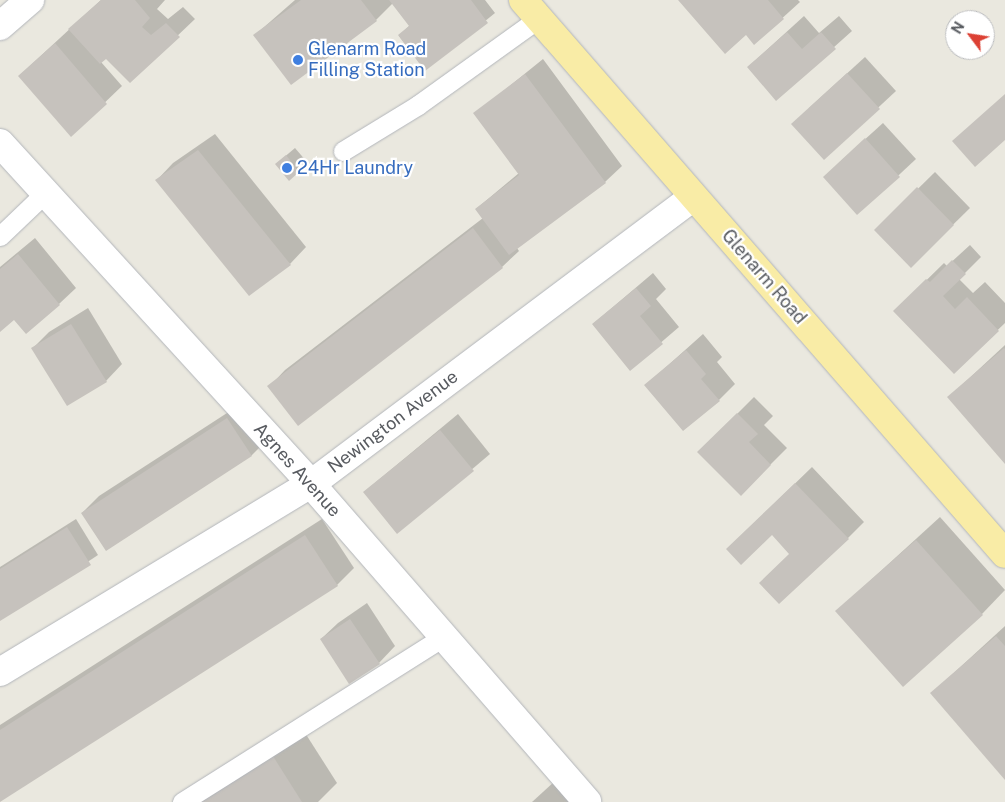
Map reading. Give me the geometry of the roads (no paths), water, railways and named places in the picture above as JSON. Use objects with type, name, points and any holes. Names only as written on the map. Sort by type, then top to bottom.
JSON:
[{"type":"main road","name":"Glenarm Road","points":[[531,9],[1005,554]]},
{"type":"street","points":[[0,26],[30,0]]},
{"type":"street","name":"Agnes Avenue","points":[[0,143],[311,484],[587,802]]},
{"type":"street","name":"Newington Avenue","points":[[0,672],[311,484],[693,196]]},
{"type":"lane","points":[[343,151],[418,105],[531,9]]},
{"type":"lane","points":[[0,236],[45,193]]},
{"type":"lane","points":[[182,802],[443,637]]},
{"type":"place","name":"Glenarm Road Filling Station","points":[[298,60]]},
{"type":"place","name":"24Hr Laundry","points":[[287,168]]}]
